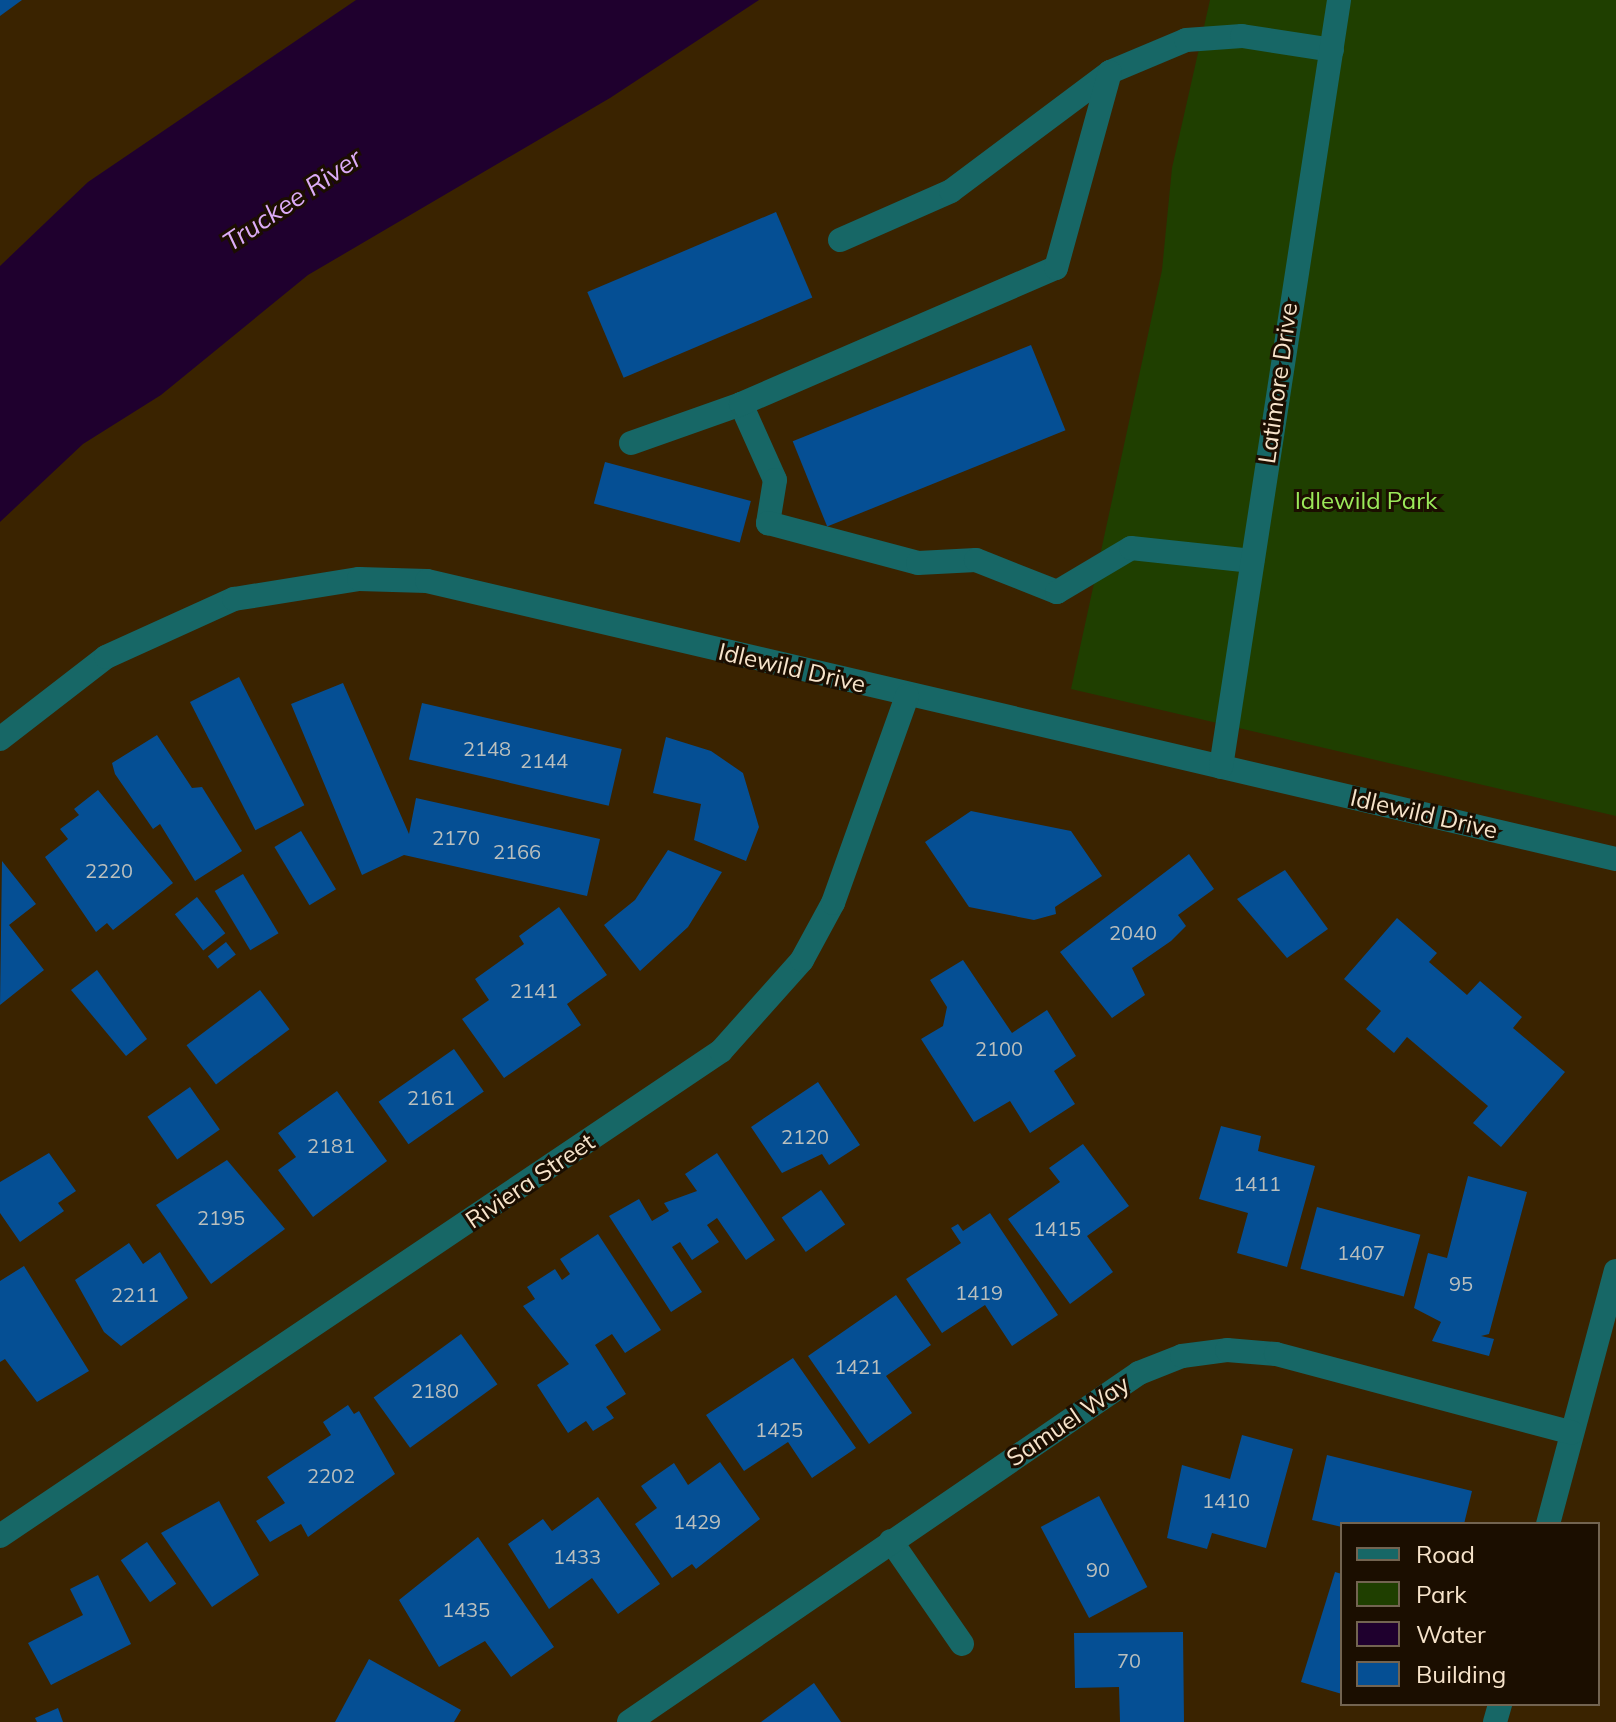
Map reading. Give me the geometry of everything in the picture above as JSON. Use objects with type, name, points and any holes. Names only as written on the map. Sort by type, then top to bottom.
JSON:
[{"type":"street","name":"Latimore Drive","points":[[1221,767],[1339,0]]},
{"type":"street","points":[[840,240],[951,191],[1110,72],[1186,40],[1242,36],[1332,50]]},
{"type":"street","points":[[631,443],[741,404],[1056,268],[1110,72]]},
{"type":"street","points":[[741,404],[775,480],[768,523],[918,563],[976,560],[1057,592],[1131,548],[1252,561]]},
{"type":"street","name":"Idlewild Drive","points":[[0,739],[106,657],[168,623],[234,599],[359,579],[427,581],[907,696],[1616,859]]},
{"type":"street","name":"Riviera Street","points":[[0,1536],[721,1051],[774,998],[833,903],[907,696]]},
{"type":"street","points":[[1549,1522],[1616,1271]]},
{"type":"street","name":"Samuel Way","points":[[629,1722],[1139,1373],[1182,1356],[1227,1350],[1276,1354],[1572,1433]]},
{"type":"street","points":[[891,1541],[962,1644]]},
{"type":"green space","name":"Idlewild Park","points":[[1210,0],[1616,0],[1616,816],[1071,689],[1162,270],[1172,168]]},
{"type":"water","name":"Truckee River","points":[[356,0],[759,0],[610,98],[308,275],[161,395],[83,444],[0,522],[0,266],[88,182]]},
{"type":"building","points":[[0,0],[22,0],[0,16]]},
{"type":"building","points":[[776,212],[812,298],[624,378],[587,292]]},
{"type":"building","points":[[1031,345],[1065,430],[827,527],[793,441]]},
{"type":"building","points":[[605,462],[751,501],[740,543],[594,504]]},
{"type":"building","points":[[239,677],[304,805],[255,830],[190,702]]},
{"type":"building","points":[[343,683],[409,834],[416,798],[600,839],[587,896],[404,855],[362,875],[291,704]]},
{"type":"building","points":[[422,703],[622,749],[609,806],[409,760]]},
{"type":"building","points":[[157,735],[192,788],[202,787],[242,851],[195,881],[160,824],[153,829],[115,774],[112,763]]},
{"type":"building","points":[[666,737],[711,751],[743,773],[759,827],[746,861],[694,840],[701,804],[653,793]]},
{"type":"building","points":[[98,790],[173,883],[113,930],[107,923],[96,932],[45,857],[68,839],[60,829],[79,815],[74,809]]},
{"type":"building","points":[[971,811],[1071,831],[1102,876],[1055,907],[1056,914],[1034,920],[969,907],[925,842]]},
{"type":"building","points":[[301,831],[336,889],[309,905],[274,847]]},
{"type":"building","points":[[668,850],[722,872],[688,927],[640,971],[604,925],[635,900]]},
{"type":"building","points":[[1189,854],[1214,889],[1178,915],[1186,926],[1171,941],[1132,968],[1145,995],[1112,1018],[1060,952]]},
{"type":"building","points":[[2,861],[36,904],[9,925],[44,970],[0,1005]]},
{"type":"building","points":[[1285,870],[1328,929],[1287,958],[1237,899]]},
{"type":"building","points":[[243,874],[279,933],[250,950],[215,891]]},
{"type":"building","points":[[197,897],[225,933],[203,950],[175,914]]},
{"type":"building","points":[[559,907],[607,975],[567,1004],[581,1025],[504,1078],[462,1019],[489,1000],[475,979],[524,944],[519,936]]},
{"type":"building","points":[[1397,918],[1437,953],[1429,962],[1467,995],[1480,981],[1522,1017],[1513,1028],[1565,1072],[1501,1147],[1473,1123],[1488,1106],[1407,1037],[1394,1053],[1366,1029],[1381,1011],[1344,979]]},
{"type":"building","points":[[226,942],[236,955],[218,969],[208,956]]},
{"type":"building","points":[[963,960],[1012,1033],[1047,1010],[1076,1056],[1054,1071],[1075,1104],[1030,1133],[1010,1101],[974,1122],[921,1039],[943,1026],[947,1007],[930,980]]},
{"type":"building","points":[[97,970],[147,1039],[126,1056],[71,990]]},
{"type":"building","points":[[260,990],[289,1029],[216,1085],[187,1045]]},
{"type":"building","points":[[454,1049],[484,1092],[408,1144],[379,1102]]},
{"type":"building","points":[[818,1082],[860,1145],[829,1165],[822,1154],[782,1173],[751,1127]]},
{"type":"building","points":[[190,1087],[220,1130],[177,1159],[147,1117]]},
{"type":"building","points":[[337,1091],[387,1161],[313,1217],[278,1170],[296,1157],[278,1133]]},
{"type":"building","points":[[1221,1126],[1261,1136],[1258,1151],[1315,1166],[1287,1267],[1237,1253],[1248,1213],[1199,1199]]},
{"type":"building","points":[[1083,1144],[1129,1206],[1087,1236],[1113,1272],[1070,1304],[1008,1219],[1060,1182],[1049,1168]]},
{"type":"building","points":[[49,1153],[76,1191],[58,1203],[64,1211],[20,1242],[0,1213],[0,1182]]},
{"type":"building","points":[[717,1153],[775,1240],[746,1260],[717,1218],[707,1225],[719,1242],[692,1260],[680,1242],[672,1247],[702,1292],[671,1312],[609,1216],[639,1199],[652,1221],[669,1211],[664,1203],[697,1191],[685,1174]]},
{"type":"building","points":[[227,1160],[285,1229],[211,1284],[156,1205]]},
{"type":"building","points":[[1468,1176],[1527,1192],[1489,1334],[1481,1336],[1494,1339],[1489,1356],[1432,1341],[1441,1322],[1414,1308],[1428,1253],[1447,1258]]},
{"type":"building","points":[[821,1190],[845,1224],[806,1252],[782,1218]]},
{"type":"building","points":[[1317,1207],[1420,1235],[1404,1297],[1300,1269]]},
{"type":"building","points":[[990,1213],[1058,1315],[1012,1346],[985,1305],[942,1333],[906,1279],[961,1243],[951,1228],[958,1224],[963,1231]]},
{"type":"building","points":[[598,1234],[661,1330],[625,1353],[612,1334],[595,1345],[626,1394],[606,1407],[614,1418],[593,1431],[586,1421],[568,1433],[537,1385],[569,1364],[523,1306],[535,1299],[527,1287],[555,1269],[562,1280],[570,1274],[560,1259]]},
{"type":"building","points":[[129,1243],[143,1264],[160,1252],[188,1298],[121,1346],[104,1332],[75,1280]]},
{"type":"building","points":[[24,1266],[89,1371],[37,1402],[5,1359],[0,1362],[0,1281]]},
{"type":"building","points":[[896,1295],[931,1345],[886,1376],[912,1413],[869,1444],[808,1356]]},
{"type":"building","points":[[461,1334],[497,1384],[410,1448],[374,1397]]},
{"type":"building","points":[[793,1358],[856,1448],[812,1478],[788,1442],[744,1471],[706,1415]]},
{"type":"building","points":[[348,1405],[354,1414],[359,1411],[395,1474],[308,1537],[301,1524],[270,1542],[256,1521],[285,1503],[267,1477],[331,1435],[323,1422]]},
{"type":"building","points":[[1242,1435],[1293,1449],[1266,1548],[1212,1533],[1207,1549],[1167,1538],[1182,1465],[1230,1479]]},
{"type":"building","points":[[1327,1455],[1472,1491],[1464,1522],[1340,1522],[1340,1527],[1312,1520]]},
{"type":"building","points":[[720,1462],[760,1519],[696,1569],[692,1564],[672,1578],[635,1524],[657,1508],[641,1486],[674,1463],[688,1485]]},
{"type":"building","points":[[1099,1496],[1147,1587],[1089,1618],[1041,1527]]},
{"type":"building","points":[[598,1497],[660,1584],[618,1614],[592,1578],[549,1609],[508,1544],[543,1519],[552,1531]]},
{"type":"building","points":[[219,1501],[259,1575],[212,1607],[161,1533]]},
{"type":"building","points":[[478,1537],[554,1647],[511,1677],[485,1641],[439,1667],[399,1600]]},
{"type":"building","points":[[147,1542],[176,1584],[150,1602],[121,1560]]},
{"type":"building","points":[[1335,1572],[1340,1573],[1340,1693],[1301,1682]]},
{"type":"building","points":[[98,1575],[131,1644],[51,1685],[28,1643],[83,1615],[70,1589]]},
{"type":"building","points":[[1183,1632],[1184,1722],[1120,1722],[1119,1687],[1075,1688],[1074,1633]]},
{"type":"building","points":[[369,1659],[461,1710],[454,1722],[335,1722]]},
{"type":"building","points":[[814,1683],[841,1722],[761,1722]]},
{"type":"building","points":[[58,1708],[63,1722],[37,1722],[35,1718]]}]
